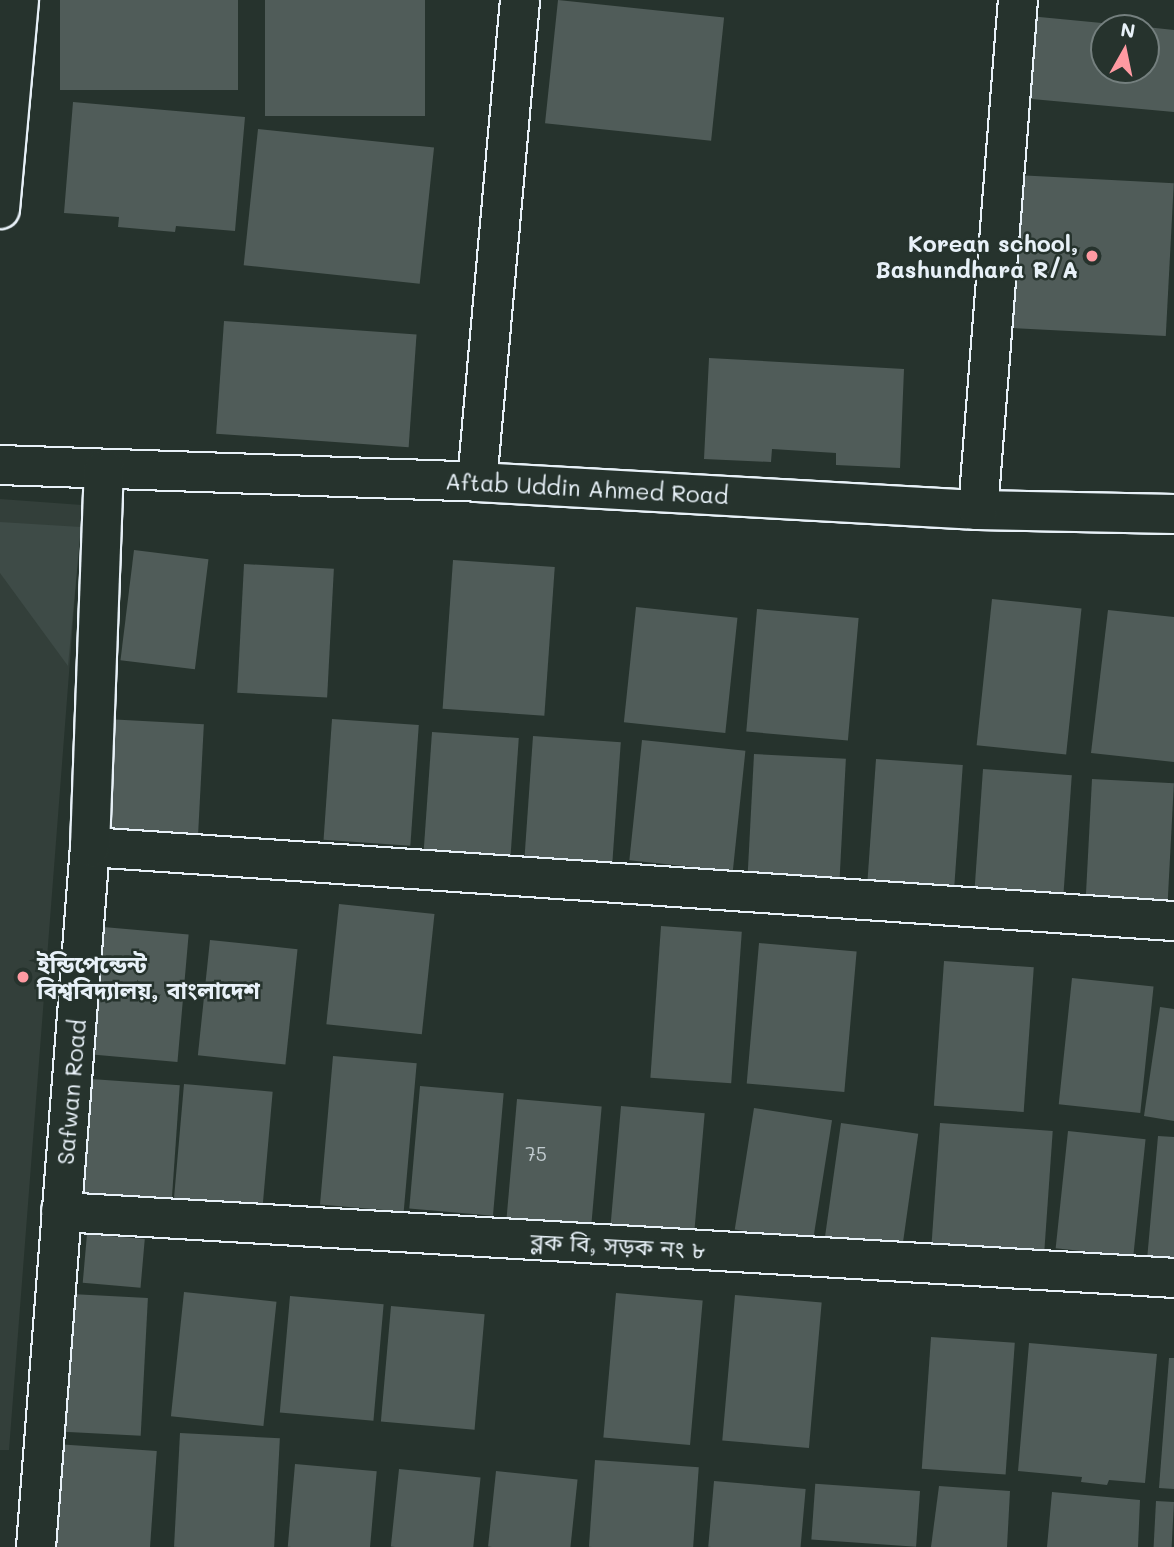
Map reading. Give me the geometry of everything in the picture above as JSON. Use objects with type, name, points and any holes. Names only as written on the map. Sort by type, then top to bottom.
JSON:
[{"type":"street","points":[[0,209],[19,0]]},
{"type":"street","points":[[477,482],[520,0]]},
{"type":"street","points":[[978,510],[1018,0]]},
{"type":"street","name":"Aftab Uddin Ahmed Road","points":[[0,465],[477,482],[978,510],[1174,514]]},
{"type":"street","name":"Safwan Road","points":[[36,1547],[90,846],[104,469]]},
{"type":"street","points":[[90,846],[1174,921]]},
{"type":"street","name":"ব্লক বি, সড়ক নং ৮","points":[[61,1212],[1174,1278]]},
{"type":"shaded area","name":"ইন্ডিপেন্ডেন্ট বিশ্ববিদ্যালয়, বাংলাদেশ","points":[[0,499],[82,505],[9,1450],[0,1450]]},
{"type":"shaded area","points":[[0,522],[81,527],[68,666],[0,573]]},
{"type":"building","points":[[60,0],[238,0],[238,90],[60,90]]},
{"type":"building","points":[[265,0],[425,0],[425,116],[265,116]]},
{"type":"building","points":[[558,0],[724,17],[711,141],[545,123]]},
{"type":"building","points":[[1029,16],[1090,22],[1090,84],[1160,84],[1160,28],[1174,30],[1174,112],[1021,98]]},
{"type":"building","points":[[73,102],[245,117],[235,231],[176,226],[175,232],[118,227],[119,217],[64,213]]},
{"type":"building","points":[[258,129],[434,148],[420,284],[244,265]]},
{"type":"building","name":"Korean school, Bashundhara R/A","points":[[1015,175],[1174,183],[1166,336],[1007,328]]},
{"type":"building","points":[[224,321],[417,334],[409,447],[216,434]]},
{"type":"building","points":[[709,358],[904,369],[900,468],[836,465],[836,453],[772,449],[771,462],[704,459]]},
{"type":"building","points":[[134,550],[208,559],[195,669],[120,660]]},
{"type":"building","points":[[453,560],[555,567],[544,716],[443,709]]},
{"type":"building","points":[[244,564],[334,569],[327,698],[237,693]]},
{"type":"building","points":[[992,599],[1082,608],[1066,755],[977,745]]},
{"type":"building","points":[[636,607],[737,618],[725,733],[624,722]]},
{"type":"building","points":[[757,609],[859,618],[848,740],[746,732]]},
{"type":"building","points":[[1108,610],[1174,617],[1174,762],[1091,753]]},
{"type":"building","points":[[106,719],[204,724],[198,842],[100,837]]},
{"type":"building","points":[[332,719],[419,725],[410,846],[324,840]]},
{"type":"building","points":[[432,732],[519,738],[510,858],[424,852]]},
{"type":"building","points":[[533,736],[621,742],[612,863],[525,857]]},
{"type":"building","points":[[642,740],[745,751],[733,871],[629,860]]},
{"type":"building","points":[[754,754],[846,759],[839,886],[747,881]]},
{"type":"building","points":[[876,759],[963,765],[954,886],[868,880]]},
{"type":"building","points":[[983,769],[1072,775],[1063,896],[975,890]]},
{"type":"building","points":[[1092,779],[1174,783],[1168,903],[1086,899]]},
{"type":"building","points":[[339,904],[434,914],[422,1034],[326,1024]]},
{"type":"building","points":[[92,926],[189,934],[177,1062],[81,1054]]},
{"type":"building","points":[[661,926],[742,932],[731,1083],[650,1078]]},
{"type":"building","points":[[210,940],[298,949],[285,1065],[198,1055]]},
{"type":"building","points":[[759,943],[857,952],[844,1092],[747,1083]]},
{"type":"building","points":[[944,961],[1034,967],[1024,1112],[934,1106]]},
{"type":"building","points":[[1072,978],[1154,987],[1140,1113],[1059,1104]]},
{"type":"building","points":[[1160,1007],[1174,1009],[1174,1121],[1144,1116]]},
{"type":"building","points":[[333,1056],[417,1063],[404,1212],[320,1204]]},
{"type":"building","points":[[91,1079],[180,1085],[171,1205],[83,1199]]},
{"type":"building","points":[[184,1084],[273,1092],[262,1211],[174,1204]]},
{"type":"building","points":[[420,1086],[504,1093],[493,1216],[409,1209]]},
{"type":"building","points":[[517,1099],[602,1106],[591,1229],[506,1222]]},
{"type":"building","points":[[621,1106],[705,1113],[694,1237],[610,1230]]},
{"type":"building","points":[[754,1108],[832,1120],[813,1242],[735,1229]]},
{"type":"building","points":[[841,1123],[918,1134],[901,1255],[824,1244]]},
{"type":"building","points":[[940,1123],[1053,1131],[1044,1260],[931,1252]]},
{"type":"building","points":[[1068,1131],[1146,1139],[1133,1257],[1056,1248]]},
{"type":"building","points":[[1158,1136],[1174,1137],[1174,1262],[1147,1260]]},
{"type":"building","points":[[87,1234],[145,1239],[141,1288],[83,1283]]},
{"type":"building","points":[[184,1292],[276,1302],[263,1426],[171,1416]]},
{"type":"building","points":[[616,1293],[703,1301],[690,1445],[603,1437]]},
{"type":"building","points":[[71,1294],[148,1298],[141,1436],[64,1432]]},
{"type":"building","points":[[735,1295],[822,1303],[809,1448],[722,1440]]},
{"type":"building","points":[[290,1296],[384,1304],[373,1421],[280,1413]]},
{"type":"building","points":[[391,1306],[485,1314],[475,1430],[381,1422]]},
{"type":"building","points":[[931,1337],[1015,1343],[1006,1475],[922,1469]]},
{"type":"building","points":[[1029,1343],[1157,1354],[1145,1483],[1109,1480],[1107,1485],[1081,1482],[1082,1477],[1018,1471]]},
{"type":"building","points":[[1169,1358],[1174,1358],[1174,1489],[1159,1488]]},
{"type":"building","points":[[180,1433],[280,1438],[274,1547],[174,1547]]},
{"type":"building","points":[[56,1444],[157,1451],[150,1547],[49,1547]]},
{"type":"building","points":[[595,1460],[699,1467],[693,1547],[589,1547]]},
{"type":"building","points":[[295,1464],[377,1471],[370,1547],[288,1547]]},
{"type":"building","points":[[399,1469],[481,1478],[473,1547],[391,1547]]},
{"type":"building","points":[[496,1471],[578,1480],[570,1547],[488,1547]]},
{"type":"building","points":[[714,1481],[806,1489],[801,1547],[708,1547]]},
{"type":"building","points":[[815,1484],[920,1491],[916,1547],[811,1540]]},
{"type":"building","points":[[939,1486],[1010,1491],[1007,1547],[931,1547]]},
{"type":"building","points":[[1052,1492],[1140,1500],[1138,1547],[1047,1547]]},
{"type":"building","points":[[1156,1501],[1174,1502],[1172,1547],[1154,1547]]},
{"type":"place","name":"Korean school, Bashundhara R/A","points":[[1092,256]]},
{"type":"place","name":"ইন্ডিপেন্ডেন্ট বিশ্ববিদ্যালয়, বাংলাদেশ","points":[[23,977]]}]
